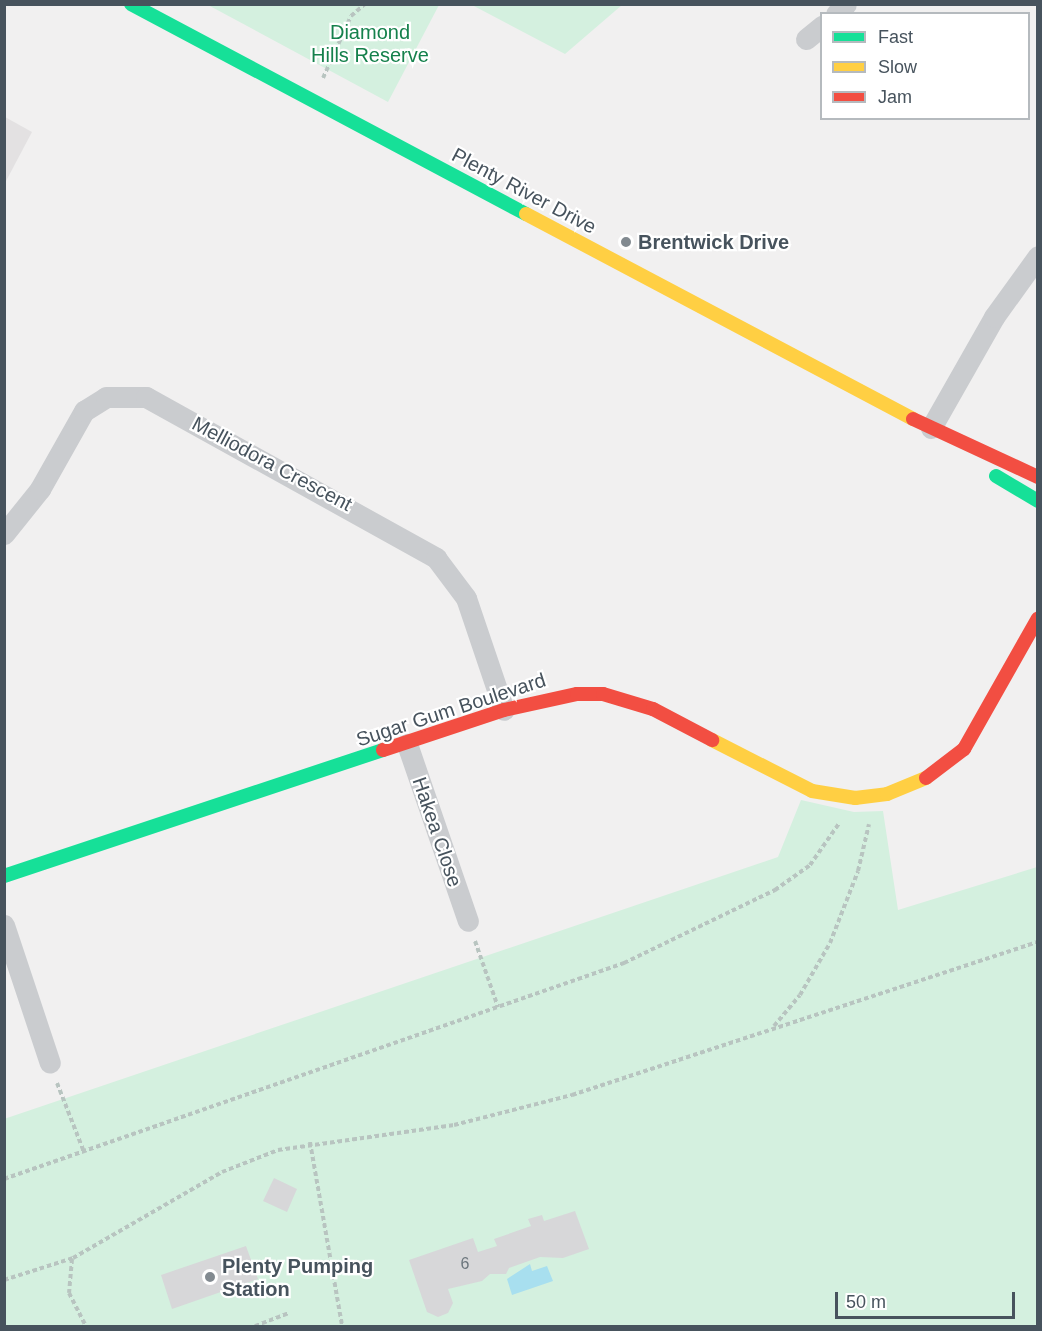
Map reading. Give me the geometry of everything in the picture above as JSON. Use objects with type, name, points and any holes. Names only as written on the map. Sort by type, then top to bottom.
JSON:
[{"type":"street","name":"Plenty River Drive","points":[[131,4],[931,428],[1038,477]]},
{"type":"street","points":[[931,428],[994,316],[1038,255]]},
{"type":"street","name":"Melliodora Crescent","points":[[4,534],[40,489],[84,411],[106,397],[146,397],[436,558],[466,598],[504,710]]},
{"type":"street","name":"Plenty River Drive","points":[[931,428],[1038,501]]},
{"type":"street","name":"Sugar Gum Boulevard","points":[[4,876],[504,710],[578,694],[629,700],[812,791],[852,797],[873,797],[930,777],[964,748],[1036,619]]},
{"type":"street","name":"Hakea Close","points":[[407,744],[468,921]]},
{"type":"street","points":[[4,925],[50,1063]]},
{"type":"path","points":[[312,101],[351,16],[365,4]]},
{"type":"path","points":[[4,1179],[624,963],[776,890],[810,865],[852,797]]},
{"type":"path","points":[[774,1027],[830,943],[858,871],[873,797]]},
{"type":"path","points":[[468,921],[498,1007]]},
{"type":"path","points":[[4,1280],[73,1258],[222,1172],[310,1142],[498,1115],[673,1064],[774,1027],[1038,942]]},
{"type":"path","points":[[50,1063],[84,1152]]},
{"type":"path","points":[[310,1142],[342,1326]]},
{"type":"path","points":[[73,1258],[69,1293],[86,1326]]},
{"type":"path","points":[[255,1326],[289,1313]]},
{"type":"shaded area","points":[[5,117],[32,132],[5,183]]},
{"type":"green space","name":"Diamond Hills Reserve","points":[[208,5],[439,5],[388,102]]},
{"type":"green space","name":"Diamond Hills Reserve","points":[[472,5],[622,5],[565,54]]},
{"type":"green space","points":[[801,800],[854,812],[883,811],[898,910],[1037,867],[1037,1326],[5,1326],[4,1119],[778,857]]},
{"type":"water","points":[[530,1264],[532,1271],[547,1266],[553,1281],[512,1295],[507,1279]]},
{"type":"building","points":[[274,1178],[297,1189],[287,1212],[263,1201]]},
{"type":"building","points":[[575,1211],[589,1249],[563,1258],[540,1257],[509,1268],[506,1274],[490,1274],[482,1281],[448,1289],[453,1303],[448,1313],[438,1317],[427,1312],[409,1260],[473,1238],[478,1252],[497,1246],[494,1239],[531,1226],[528,1219],[542,1215],[544,1221]]},
{"type":"building","name":"Plenty Pumping Station","points":[[246,1246],[258,1279],[172,1309],[161,1275]]},
{"type":"traffic: fast","points":[[131,4],[526,214]]},
{"type":"traffic: fast","points":[[996,476],[1038,501]]},
{"type":"traffic: fast","points":[[4,876],[383,750]]},
{"type":"traffic: slow","points":[[526,214],[913,419]]},
{"type":"traffic: slow","points":[[712,740],[812,791],[855,798],[887,794],[926,778]]},
{"type":"traffic: jam","points":[[913,419],[1038,477]]},
{"type":"traffic: jam","points":[[926,778],[964,749],[1038,618]]},
{"type":"traffic: jam","points":[[383,750],[504,710],[577,694],[603,694],[653,709],[712,740]]},
{"type":"place","name":"Brentwick Drive","points":[[626,242]]},
{"type":"place","name":"Plenty Pumping Station","points":[[210,1277]]}]
